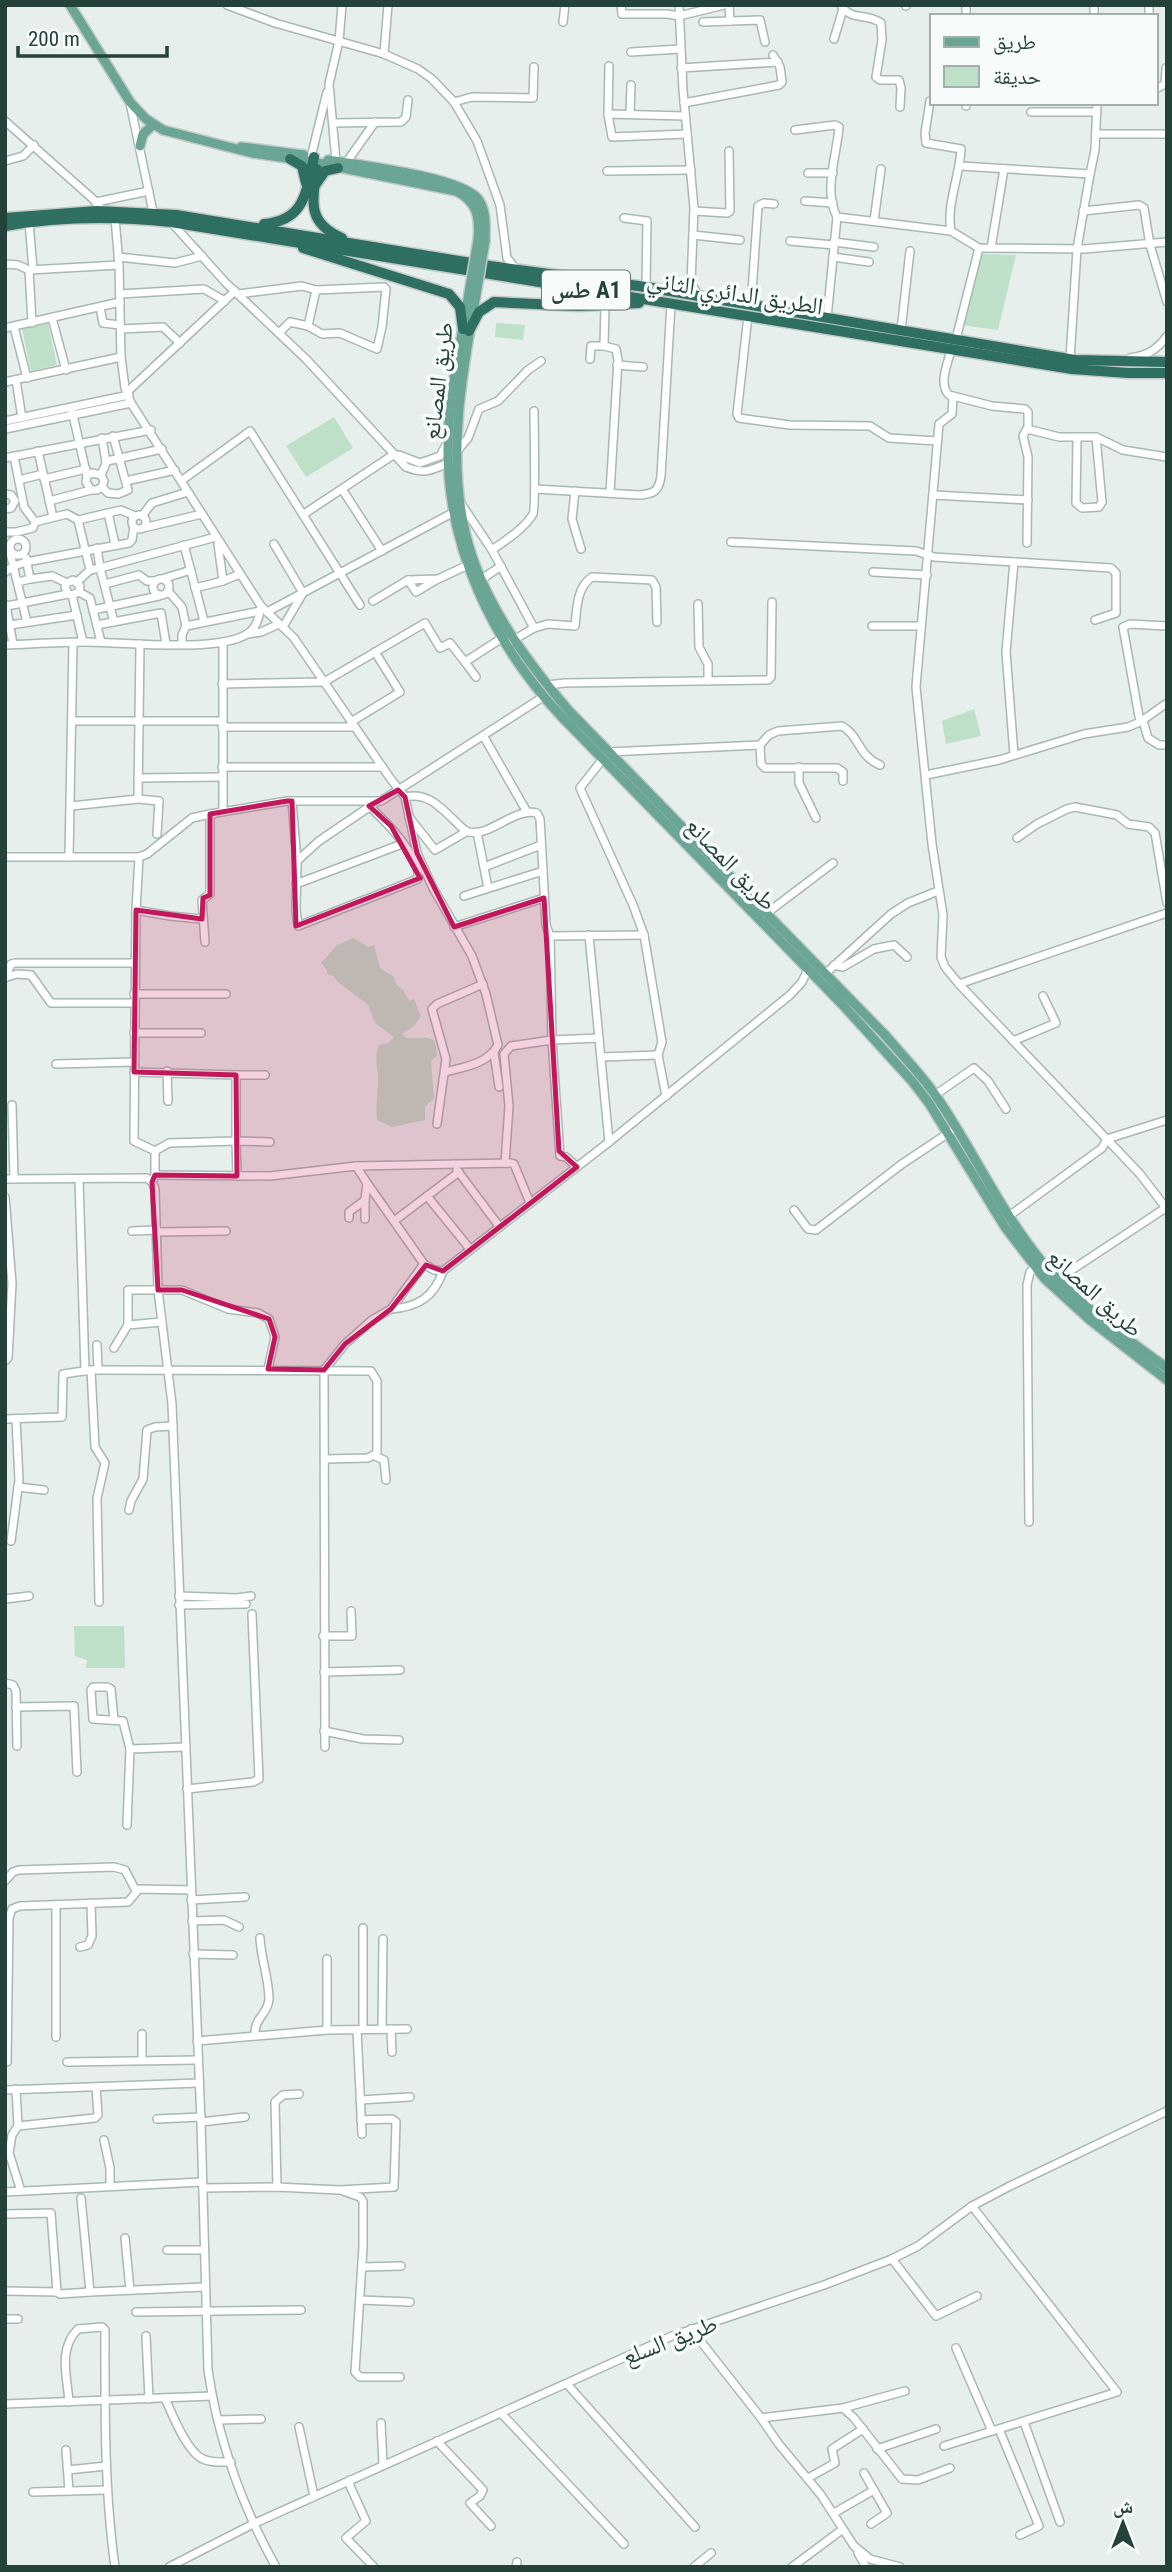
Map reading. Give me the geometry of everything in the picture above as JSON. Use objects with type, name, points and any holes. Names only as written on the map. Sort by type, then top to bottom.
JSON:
[{"type":"highway","points":[[290,159],[302,166],[311,188]]},
{"type":"highway","points":[[315,160],[311,188],[313,205],[322,226],[328,232],[356,244]]},
{"type":"highway","points":[[239,224],[262,225],[286,220],[300,207],[325,171],[340,164]]},
{"type":"highway","name":"الطريق الدائري الثاني","points":[[5,218],[103,211],[153,212],[490,266],[646,287],[1070,359],[1167,362]]},
{"type":"highway","name":"الطريق الدائري الثاني","points":[[5,226],[29,222],[114,218],[171,222],[1072,369],[1167,373]]},
{"type":"highway","points":[[276,239],[340,261],[442,290],[456,300],[466,330]]},
{"type":"highway","points":[[466,330],[479,312],[494,302],[605,306],[658,302]]},
{"type":"main road","points":[[70,5],[130,102],[153,125],[181,136],[253,153],[315,160]]},
{"type":"main road","points":[[140,146],[143,134],[153,125]]},
{"type":"main road","points":[[229,146],[254,147],[315,160]]},
{"type":"main road","name":"طريق المصانع","points":[[315,160],[443,188],[465,196],[473,203],[478,214],[481,241],[450,406],[448,439],[467,541],[508,641],[605,756],[912,1082],[952,1130],[1038,1263],[1095,1314],[1167,1368]]},
{"type":"main road","name":"طريق المصانع","points":[[466,330],[458,450],[452,462],[454,512],[459,538],[468,565],[508,641],[543,697],[767,914],[885,1035],[935,1095],[1000,1218],[1083,1314],[1167,1380]]},
{"type":"street","points":[[227,5],[275,23],[384,54],[418,69],[432,79],[454,102],[477,141],[500,205],[507,258],[516,269]]},
{"type":"street","points":[[315,160],[340,41],[342,5]]},
{"type":"street","points":[[384,54],[387,5]]},
{"type":"street","points":[[563,22],[565,5]]},
{"type":"street","points":[[621,5],[622,15],[680,16],[726,5],[730,21]]},
{"type":"street","points":[[678,5],[694,211],[692,288],[702,297]]},
{"type":"street","points":[[834,39],[842,7]]},
{"type":"street","points":[[842,7],[850,15],[876,19],[881,23],[882,40],[876,77],[880,80],[899,80],[900,107]]},
{"type":"street","points":[[703,22],[760,20],[765,43]]},
{"type":"street","points":[[631,51],[680,50]]},
{"type":"street","points":[[684,103],[779,85],[783,75],[773,55]]},
{"type":"street","points":[[681,68],[778,62]]},
{"type":"street","points":[[609,66],[608,114],[614,138],[687,134]]},
{"type":"street","points":[[454,102],[472,97],[533,98],[534,67]]},
{"type":"street","points":[[1158,88],[1165,84],[1166,68]]},
{"type":"street","points":[[329,84],[340,164]]},
{"type":"street","points":[[630,114],[631,85]]},
{"type":"street","points":[[334,123],[401,122],[406,117],[408,100]]},
{"type":"street","points":[[930,101],[925,141],[927,144],[960,148],[960,166],[950,220],[951,231]]},
{"type":"street","points":[[130,102],[153,212]]},
{"type":"street","points":[[1070,359],[1077,249],[1096,134],[1097,105]]},
{"type":"street","points":[[1031,112],[1097,113]]},
{"type":"street","points":[[608,114],[685,116]]},
{"type":"street","points":[[5,121],[103,211]]},
{"type":"street","points":[[340,164],[374,122]]},
{"type":"street","points":[[795,130],[835,125],[839,127],[831,188],[837,217],[827,318]]},
{"type":"street","points":[[1096,134],[1167,134]]},
{"type":"street","points":[[5,161],[23,156],[34,145]]},
{"type":"street","points":[[694,211],[730,211],[729,151]]},
{"type":"street","points":[[960,166],[1090,174]]},
{"type":"street","points":[[874,221],[881,169]]},
{"type":"street","points":[[991,248],[1004,169]]},
{"type":"street","points":[[607,171],[691,170]]},
{"type":"street","points":[[808,173],[833,173]]},
{"type":"street","points":[[96,202],[149,191]]},
{"type":"street","points":[[805,201],[833,203]]},
{"type":"street","points":[[751,306],[758,206],[764,203],[774,204]]},
{"type":"street","points":[[1083,211],[1142,206],[1167,302]]},
{"type":"street","points":[[837,217],[951,231],[979,248],[1077,249],[1167,242]]},
{"type":"street","points":[[114,218],[121,357],[129,397],[263,610],[294,638],[405,797],[417,853],[454,927],[472,956],[483,984],[499,1045],[494,1054],[473,1065],[445,1072]]},
{"type":"street","points":[[624,218],[647,221],[646,287]]},
{"type":"street","points":[[29,222],[32,323]]},
{"type":"street","points":[[171,222],[237,293],[306,359],[406,467],[424,472],[434,471],[452,462]]},
{"type":"street","points":[[693,235],[740,240]]},
{"type":"street","points":[[490,266],[501,257],[503,239]]},
{"type":"street","points":[[790,241],[874,247]]},
{"type":"street","points":[[956,339],[979,248]]},
{"type":"street","points":[[901,330],[910,251]]},
{"type":"street","points":[[5,264],[31,270],[118,261],[175,263],[202,256]]},
{"type":"street","points":[[833,257],[869,262]]},
{"type":"street","points":[[674,292],[684,283],[691,271]]},
{"type":"street","points":[[5,429],[129,397],[180,343],[237,293],[302,286],[316,290],[385,288],[387,293],[377,348],[340,333],[322,334],[308,326],[290,322],[279,333]]},
{"type":"street","points":[[27,378],[9,328],[100,307],[120,298],[204,289],[225,301]]},
{"type":"street","points":[[308,326],[316,290]]},
{"type":"street","points":[[535,489],[650,495],[657,489],[660,484],[671,303]]},
{"type":"street","points":[[604,346],[605,306]]},
{"type":"street","points":[[100,307],[103,323],[121,327],[162,327],[180,343]]},
{"type":"street","points":[[748,316],[737,414],[739,418],[790,425],[870,426],[889,438],[937,441]]},
{"type":"street","points":[[52,318],[66,370]]},
{"type":"street","points":[[1116,360],[1151,353],[1158,349],[1167,336]]},
{"type":"street","points":[[590,359],[591,346],[616,349],[610,493]]},
{"type":"street","points":[[951,349],[945,392],[953,397],[992,406],[1025,409],[1028,412],[1027,429],[1023,436],[1028,457],[1027,543]]},
{"type":"street","points":[[5,383],[121,357]]},
{"type":"street","points":[[458,450],[468,438],[479,409],[498,401],[528,370],[541,361]]},
{"type":"street","points":[[617,365],[643,368]]},
{"type":"street","points":[[16,380],[22,418]]},
{"type":"street","points":[[953,397],[953,411],[950,417],[940,422],[937,441],[916,687],[943,923],[941,957],[945,967],[959,984],[1140,1174],[1166,1207],[1058,1279]]},
{"type":"street","points":[[492,550],[520,528],[534,512],[534,411]]},
{"type":"street","points":[[5,421],[72,412]]},
{"type":"street","points":[[72,412],[86,482],[91,490]]},
{"type":"street","points":[[1027,429],[1077,438],[1096,437],[1123,450],[1167,457]]},
{"type":"street","points":[[35,522],[24,508],[19,480],[9,457],[151,430]]},
{"type":"street","points":[[181,481],[250,431],[360,605]]},
{"type":"street","points":[[102,487],[108,493],[118,494],[128,490],[113,436]]},
{"type":"street","points":[[1077,438],[1076,503],[1082,508],[1099,507],[1102,502],[1096,437]]},
{"type":"street","points":[[101,475],[106,462],[102,438]]},
{"type":"street","points":[[391,452],[406,460],[420,463],[440,456],[448,439]]},
{"type":"street","points":[[106,462],[162,449]]},
{"type":"street","points":[[38,451],[53,517]]},
{"type":"street","points":[[304,514],[391,452]]},
{"type":"street","points":[[126,481],[175,470]]},
{"type":"street","points":[[19,480],[96,472],[104,481],[102,487],[97,490],[49,501]]},
{"type":"street","points":[[342,489],[382,551]]},
{"type":"street","points":[[575,491],[572,519],[581,549]]},
{"type":"street","points":[[133,558],[129,543],[134,527],[132,520],[152,503],[188,492]]},
{"type":"street","points":[[5,494],[11,495],[15,501],[11,508],[5,509]]},
{"type":"street","points":[[118,494],[121,510]]},
{"type":"street","points":[[933,495],[1028,500]]},
{"type":"street","points":[[460,502],[492,550],[534,628]]},
{"type":"street","points":[[35,522],[67,514],[78,520],[121,510],[146,521],[143,528]]},
{"type":"street","points":[[186,626],[263,610],[303,593],[454,512]]},
{"type":"street","points":[[108,513],[115,544]]},
{"type":"street","points":[[134,527],[143,528],[202,514]]},
{"type":"street","points":[[78,520],[90,570]]},
{"type":"street","points":[[27,622],[9,553],[10,545],[16,536],[33,528],[35,522]]},
{"type":"street","points":[[5,532],[25,542],[30,579]]},
{"type":"street","points":[[78,582],[90,570],[217,538]]},
{"type":"street","points":[[217,538],[223,581]]},
{"type":"street","points":[[731,542],[916,551],[929,555],[1107,567],[1115,570],[1116,613],[1095,620]]},
{"type":"street","points":[[5,572],[26,562],[129,543]]},
{"type":"street","points":[[274,544],[303,593]]},
{"type":"street","points":[[184,545],[204,621]]},
{"type":"street","points":[[97,548],[114,621]]},
{"type":"street","points":[[9,553],[20,555],[26,551]]},
{"type":"street","points":[[1014,562],[1006,652],[1014,755]]},
{"type":"street","points":[[408,580],[416,592],[468,565]]},
{"type":"street","points":[[482,579],[501,566]]},
{"type":"street","points":[[105,584],[139,575],[147,581],[159,580],[191,570]]},
{"type":"street","points":[[873,572],[927,575]]},
{"type":"street","points":[[195,588],[223,581],[240,573]]},
{"type":"street","points":[[18,582],[52,576],[66,583],[73,580],[78,582]]},
{"type":"street","points":[[465,662],[534,628],[548,624],[575,626],[575,606],[586,581],[592,577],[652,580],[656,587],[657,622]]},
{"type":"street","points":[[373,601],[408,580],[438,579]]},
{"type":"street","points":[[159,580],[168,583],[168,591],[182,607],[186,626],[182,644]]},
{"type":"street","points":[[159,580],[153,588],[159,595],[166,644]]},
{"type":"street","points":[[78,582],[80,588],[73,594],[6,605],[10,625],[9,644],[102,642],[199,646],[223,642],[281,625],[303,593]]},
{"type":"street","points":[[66,583],[65,589],[90,598],[102,642]]},
{"type":"street","points":[[93,610],[168,591]]},
{"type":"street","points":[[73,594],[83,642]]},
{"type":"street","points":[[547,685],[770,680],[772,602]]},
{"type":"street","points":[[182,607],[199,604]]},
{"type":"street","points":[[698,604],[699,647],[708,664],[708,681]]},
{"type":"street","points":[[247,634],[258,622],[263,610]]},
{"type":"street","points":[[97,625],[161,613]]},
{"type":"street","points":[[10,625],[76,615]]},
{"type":"street","points":[[222,684],[324,682],[425,623],[440,648],[450,643],[476,677]]},
{"type":"street","points":[[1167,626],[1130,624],[1123,627],[1141,721],[1148,738],[1159,745],[1167,745]]},
{"type":"street","points":[[872,626],[921,626]]},
{"type":"street","points":[[223,642],[223,811]]},
{"type":"street","points":[[69,857],[73,643]]},
{"type":"street","points":[[138,799],[140,644]]},
{"type":"street","points":[[72,721],[353,724],[400,692],[376,652]]},
{"type":"street","points":[[297,861],[318,841],[372,804],[388,798],[543,697]]},
{"type":"street","points":[[926,775],[999,760],[1084,734],[1114,731],[1141,721],[1167,704]]},
{"type":"street","points":[[666,1096],[658,1055],[662,1042],[644,935],[580,785],[605,756],[760,745],[769,735],[778,731],[842,726],[850,732],[864,756],[880,765]]},
{"type":"street","points":[[484,737],[527,812]]},
{"type":"street","points":[[760,745],[762,766],[840,769],[843,781]]},
{"type":"street","points":[[222,767],[382,767]]},
{"type":"street","points":[[799,767],[799,783],[816,818]]},
{"type":"street","points":[[138,778],[222,777]]},
{"type":"street","points":[[405,797],[418,794],[430,799],[466,832]]},
{"type":"street","points":[[71,806],[138,799],[158,800],[158,834]]},
{"type":"street","points":[[5,857],[139,857],[147,854],[192,818],[292,801],[372,804],[391,826],[419,875],[418,879],[298,926],[297,861],[292,801]]},
{"type":"street","points":[[1017,838],[1037,824],[1075,807],[1116,815],[1128,824],[1149,827],[1154,833],[1167,903]]},
{"type":"street","points":[[408,817],[435,850],[466,832],[477,832],[527,812],[536,812],[540,819],[546,925],[550,936],[552,1040],[559,1156],[566,1157],[578,1167]]},
{"type":"street","points":[[205,942],[202,900],[210,894],[210,814]]},
{"type":"street","points":[[477,832],[488,888]]},
{"type":"street","points":[[296,884],[402,844]]},
{"type":"street","points":[[484,867],[541,845]]},
{"type":"street","points":[[139,857],[134,998],[134,1141],[155,1151]]},
{"type":"street","points":[[767,914],[834,863]]},
{"type":"street","points":[[464,896],[542,871]]},
{"type":"street","points":[[825,974],[891,914],[908,903],[938,891]]},
{"type":"street","points":[[454,927],[544,898]]},
{"type":"street","points":[[136,910],[202,919]]},
{"type":"street","points":[[959,984],[1167,913]]},
{"type":"street","points":[[589,935],[609,1142]]},
{"type":"street","points":[[550,936],[644,935]]},
{"type":"street","points":[[834,965],[843,967],[874,949],[894,945],[907,957]]},
{"type":"street","points":[[6,978],[12,964],[26,962],[135,963]]},
{"type":"street","points":[[26,962],[31,975],[51,1003],[226,994]]},
{"type":"street","points":[[391,1309],[409,1308],[430,1294],[443,1271],[578,1167],[790,995],[802,982],[808,970]]},
{"type":"street","points":[[6,978],[17,974],[31,975]]},
{"type":"street","points":[[437,1124],[445,1072],[444,1047],[432,1009],[437,1004],[483,984]]},
{"type":"street","points":[[1013,1041],[1056,1023],[1043,996]]},
{"type":"street","points":[[134,1033],[201,1032]]},
{"type":"street","points":[[505,1163],[509,1106],[506,1050],[511,1046],[552,1040],[599,1038]]},
{"type":"street","points":[[494,1054],[499,1087]]},
{"type":"street","points":[[601,1056],[658,1055]]},
{"type":"street","points":[[56,1063],[134,1062]]},
{"type":"street","points":[[935,1095],[974,1068],[988,1081],[1006,1109]]},
{"type":"street","points":[[134,1072],[265,1074]]},
{"type":"street","points":[[167,1072],[168,1101]]},
{"type":"street","points":[[236,1075],[237,1176]]},
{"type":"street","points":[[12,1105],[10,1179],[271,1175],[356,1166],[505,1163],[514,1164],[530,1203]]},
{"type":"street","points":[[1009,1216],[1102,1148],[1107,1139],[1167,1120]]},
{"type":"street","points":[[794,1210],[808,1229],[816,1230],[902,1164],[952,1130]]},
{"type":"street","points":[[155,1151],[169,1143],[270,1142]]},
{"type":"street","points":[[155,1151],[158,1290],[173,1426],[201,2120],[204,2287],[212,2396],[253,2524],[276,2567]]},
{"type":"street","points":[[452,1164],[499,1226]]},
{"type":"street","points":[[356,1166],[424,1264],[434,1270],[443,1271]]},
{"type":"street","points":[[394,1221],[459,1172]]},
{"type":"street","points":[[79,1180],[95,1447],[105,1463],[97,1493],[99,1602]]},
{"type":"street","points":[[365,1219],[367,1183]]},
{"type":"street","points":[[427,1196],[470,1250]]},
{"type":"street","points":[[5,1197],[12,1283],[8,1359],[5,1361]]},
{"type":"street","points":[[349,1218],[349,1212],[365,1200]]},
{"type":"street","points":[[132,1231],[226,1231]]},
{"type":"street","points":[[1029,1522],[1027,1285],[1038,1263]]},
{"type":"street","points":[[325,1747],[324,1370],[345,1344],[372,1320],[391,1309],[424,1264]]},
{"type":"street","points":[[114,1348],[128,1325],[128,1290],[186,1291],[228,1308],[269,1319],[275,1337],[268,1369]]},
{"type":"street","points":[[128,1325],[161,1322]]},
{"type":"street","points":[[91,1370],[97,1345]]},
{"type":"street","points":[[5,1419],[62,1417],[63,1374],[91,1370],[368,1370],[376,1377],[378,1448],[375,1456]]},
{"type":"street","points":[[12,1541],[18,1487],[16,1419]]},
{"type":"street","points":[[130,1510],[131,1501],[143,1479],[147,1430],[173,1426]]},
{"type":"street","points":[[326,1459],[375,1456],[384,1460],[386,1480]]},
{"type":"street","points":[[18,1487],[44,1490]]},
{"type":"street","points":[[179,1596],[251,1596]]},
{"type":"street","points":[[5,1599],[29,1597]]},
{"type":"street","points":[[179,1605],[246,1604]]},
{"type":"street","points":[[323,1636],[352,1636],[351,1611]]},
{"type":"street","points":[[187,1789],[253,1782],[259,1779],[253,1614]]},
{"type":"street","points":[[324,1672],[400,1670]]},
{"type":"street","points":[[5,1683],[15,1687],[17,1746]]},
{"type":"street","points":[[114,1720],[111,1689],[93,1687],[93,1719],[125,1722],[130,1749],[127,1825]]},
{"type":"street","points":[[16,1707],[74,1706],[77,1772]]},
{"type":"street","points":[[324,1731],[363,1739],[399,1740]]},
{"type":"street","points":[[130,1749],[185,1747]]},
{"type":"street","points":[[5,1881],[13,1872],[19,1870],[114,1867],[125,1870],[136,1891]]},
{"type":"street","points":[[136,1891],[191,1890]]},
{"type":"street","points":[[7,2062],[10,1914],[15,1907],[128,1902],[136,1891]]},
{"type":"street","points":[[191,1900],[245,1897]]},
{"type":"street","points":[[80,1947],[88,1945],[92,1939],[91,1903]]},
{"type":"street","points":[[56,1905],[56,2037]]},
{"type":"street","points":[[192,1921],[224,1920],[239,1927]]},
{"type":"street","points":[[362,2134],[360,2029],[363,1928]]},
{"type":"street","points":[[255,2035],[255,2023],[266,2010],[269,2000],[260,1938]]},
{"type":"street","points":[[382,2029],[383,1938]]},
{"type":"street","points":[[193,1954],[233,1955]]},
{"type":"street","points":[[327,1959],[327,2030]]},
{"type":"street","points":[[391,2029],[392,2052]]},
{"type":"street","points":[[197,2041],[327,2030],[407,2029]]},
{"type":"street","points":[[142,2034],[142,2059]]},
{"type":"street","points":[[67,2062],[198,2060]]},
{"type":"street","points":[[5,2090],[199,2083]]},
{"type":"street","points":[[18,2126],[95,2119],[98,2115],[96,2087]]},
{"type":"street","points":[[16,2090],[18,2126],[12,2135],[9,2153],[21,2191]]},
{"type":"street","points":[[277,2187],[275,2102],[283,2095],[299,2094]]},
{"type":"street","points":[[360,2100],[410,2097]]},
{"type":"street","name":"طريق السلع","points":[[169,2567],[314,2496],[691,2329],[824,2285],[892,2259],[918,2246],[972,2206],[1167,2111]]},
{"type":"street","points":[[157,2119],[245,2117]]},
{"type":"street","points":[[5,2192],[110,2186],[202,2185],[339,2190],[389,2189],[396,2186],[396,2122],[392,2119],[361,2120]]},
{"type":"street","points":[[104,2140],[110,2168],[110,2186]]},
{"type":"street","points":[[339,2190],[363,2200],[356,2375],[400,2377]]},
{"type":"street","points":[[81,2198],[89,2292]]},
{"type":"street","points":[[944,2446],[1111,2395],[1116,2393],[1117,2389],[1081,2349],[972,2206]]},
{"type":"street","points":[[5,2214],[51,2213],[57,2292]]},
{"type":"street","points":[[125,2238],[130,2290]]},
{"type":"street","points":[[167,2250],[204,2250]]},
{"type":"street","points":[[892,2259],[936,2316],[977,2296]]},
{"type":"street","points":[[362,2267],[401,2266]]},
{"type":"street","points":[[5,2291],[60,2294],[204,2287]]},
{"type":"street","points":[[360,2300],[410,2302]]},
{"type":"street","points":[[136,2312],[301,2310]]},
{"type":"street","points":[[5,2319],[18,2319]]},
{"type":"street","points":[[69,2402],[66,2345],[78,2329],[102,2327],[105,2330],[107,2490],[115,2567]]},
{"type":"street","points":[[691,2329],[834,2513],[866,2567]]},
{"type":"street","points":[[146,2336],[149,2399]]},
{"type":"street","points":[[956,2348],[1039,2526],[1020,2535]]},
{"type":"street","points":[[567,2384],[695,2527]]},
{"type":"street","points":[[761,2418],[843,2408],[905,2391]]},
{"type":"street","points":[[5,2404],[212,2396]]},
{"type":"street","points":[[165,2398],[175,2421],[199,2456],[216,2462],[231,2462]]},
{"type":"street","points":[[843,2408],[902,2479],[918,2480],[950,2468]]},
{"type":"street","points":[[501,2413],[624,2544]]},
{"type":"street","points":[[218,2420],[261,2419]]},
{"type":"street","points":[[1024,2422],[1060,2522]]},
{"type":"street","points":[[382,2423],[383,2465]]},
{"type":"street","points":[[299,2427],[314,2496]]},
{"type":"street","points":[[808,2478],[835,2463],[832,2449],[863,2429]]},
{"type":"street","points":[[877,2449],[936,2429]]},
{"type":"street","points":[[437,2441],[483,2490],[481,2496],[470,2503],[491,2526]]},
{"type":"street","points":[[66,2450],[69,2491]]},
{"type":"street","points":[[68,2470],[106,2466]]},
{"type":"street","points":[[864,2473],[887,2513],[871,2524]]},
{"type":"street","points":[[350,2480],[350,2486],[366,2521],[346,2538],[374,2567]]},
{"type":"street","points":[[33,2492],[107,2490]]},
{"type":"street","points":[[834,2513],[874,2490]]},
{"type":"street","points":[[792,2567],[843,2529]]},
{"type":"street","points":[[854,2546],[870,2558],[900,2567]]},
{"type":"street","points":[[694,2567],[711,2553]]},
{"type":"highlighted area","points":[[398,790],[405,797],[417,853],[454,927],[544,898],[559,1151],[577,1167],[443,1271],[426,1265],[391,1309],[345,1344],[324,1370],[268,1369],[275,1337],[269,1319],[182,1290],[158,1290],[152,1182],[155,1175],[237,1176],[236,1075],[134,1072],[136,910],[202,919],[203,898],[210,895],[210,814],[287,801],[292,801],[296,926],[420,878],[391,826],[369,806]]},
{"type":"green space","points":[[980,254],[1016,255],[998,330],[961,325]]},
{"type":"green space","points":[[496,323],[525,325],[523,340],[495,337]]},
{"type":"green space","points":[[48,324],[57,365],[31,371],[22,329]]},
{"type":"green space","points":[[334,417],[353,448],[306,477],[286,446]]},
{"type":"green space","points":[[974,709],[981,736],[946,744],[942,721]]},
{"type":"green space","points":[[354,938],[368,947],[374,945],[380,968],[394,977],[409,1001],[414,999],[421,1016],[415,1025],[402,1034],[406,1038],[429,1038],[435,1041],[437,1056],[431,1061],[434,1099],[425,1106],[425,1120],[392,1127],[377,1120],[377,1053],[379,1045],[388,1043],[394,1037],[375,1023],[368,1005],[327,974],[321,963],[337,945]]},
{"type":"green space","points":[[74,1626],[124,1626],[125,1668],[86,1668],[87,1660],[75,1656]]}]
